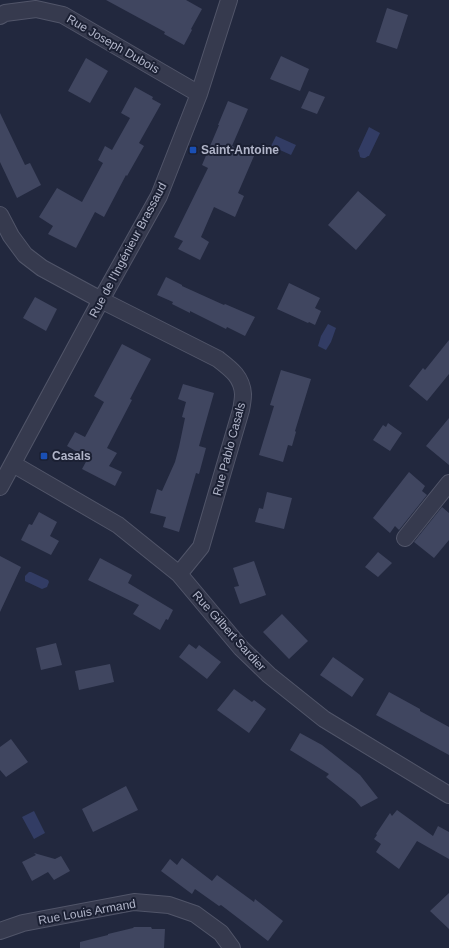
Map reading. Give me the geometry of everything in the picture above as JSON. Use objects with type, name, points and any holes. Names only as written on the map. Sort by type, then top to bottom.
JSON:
[{"type":"street","name":"Rue de l'Ingénieur Brassaud","points":[[0,487],[101,300],[160,196],[199,94],[229,0]]},
{"type":"street","name":"Rue Joseph Dubois","points":[[0,16],[36,8],[63,15],[199,94]]},
{"type":"street","points":[[0,215],[11,236],[25,255],[42,268],[101,300]]},
{"type":"street","name":"Rue Pablo Casals","points":[[101,300],[218,359],[232,370],[241,383],[243,395],[241,410],[201,547],[179,574]]},
{"type":"street","name":"Rue Gilbert Sardier","points":[[13,464],[118,525],[179,574],[241,648],[269,675],[324,719],[449,795]]},
{"type":"street","points":[[405,538],[449,483]]},
{"type":"street","name":"Rue Louis Armand","points":[[0,932],[23,923],[134,902],[170,904],[195,914],[221,933],[232,948]]},
{"type":"water","points":[[369,127],[380,133],[369,156],[362,158],[360,157],[358,151]]},
{"type":"water","points":[[276,136],[296,145],[291,155],[271,146]]},
{"type":"water","points":[[328,324],[336,328],[331,342],[326,350],[318,346],[321,336]]},
{"type":"water","points":[[29,572],[48,580],[49,582],[47,587],[42,589],[25,581],[25,576]]},
{"type":"water","points":[[34,811],[45,833],[34,839],[22,817]]},
{"type":"building","points":[[106,0],[186,0],[202,9],[184,45],[164,34],[165,32]]},
{"type":"building","points":[[387,8],[408,15],[397,49],[376,42]]},
{"type":"building","points":[[281,56],[309,69],[300,91],[270,79]]},
{"type":"building","points":[[86,58],[108,71],[90,103],[68,91]]},
{"type":"building","points":[[135,87],[153,97],[152,99],[161,104],[139,143],[144,146],[127,176],[126,175],[104,217],[95,212],[76,248],[48,234],[53,226],[39,217],[57,188],[82,202],[103,163],[98,160],[105,146],[112,150],[130,118],[121,113]]},
{"type":"building","points":[[309,91],[325,97],[317,114],[301,108]]},
{"type":"building","points":[[228,101],[248,109],[232,146],[254,156],[238,193],[244,196],[235,217],[214,207],[201,237],[209,242],[200,260],[178,249],[183,241],[174,237],[208,168],[202,165]]},
{"type":"building","points":[[0,113],[25,165],[30,163],[41,185],[17,198],[0,162]]},
{"type":"building","points":[[358,191],[386,215],[356,250],[328,225]]},
{"type":"building","points":[[166,277],[224,305],[225,304],[255,317],[245,336],[227,327],[226,329],[190,311],[190,313],[172,304],[173,302],[157,295]]},
{"type":"building","points":[[289,283],[320,298],[315,308],[321,311],[315,325],[277,309]]},
{"type":"building","points":[[35,297],[57,309],[46,331],[23,318]]},
{"type":"building","points":[[449,340],[449,374],[427,401],[409,386],[423,368],[425,370]]},
{"type":"building","points":[[122,344],[151,359],[107,448],[117,453],[109,466],[122,472],[115,486],[82,469],[88,458],[67,446],[75,432],[85,437],[104,402],[94,396]]},
{"type":"building","points":[[281,370],[311,379],[295,431],[292,446],[288,445],[283,462],[259,455],[274,406],[270,405]]},
{"type":"building","points":[[183,384],[214,393],[199,446],[206,448],[199,474],[196,473],[179,532],[163,527],[166,517],[150,513],[157,489],[162,491],[175,462],[179,447],[185,418],[182,417],[186,402],[178,399]]},
{"type":"building","points":[[449,418],[449,465],[426,446]]},
{"type":"building","points":[[388,423],[402,433],[390,451],[373,440],[383,425],[386,427]]},
{"type":"building","points":[[409,472],[425,486],[422,491],[427,495],[399,530],[395,526],[390,533],[373,518]]},
{"type":"building","points":[[267,492],[292,498],[284,529],[255,522],[259,508],[263,509]]},
{"type":"building","points":[[442,507],[449,513],[449,540],[434,558],[414,542]]},
{"type":"building","points":[[39,512],[57,522],[50,536],[59,541],[51,555],[21,540],[29,524],[32,525]]},
{"type":"building","points":[[378,552],[392,563],[378,577],[365,567]]},
{"type":"building","points":[[0,556],[21,567],[0,612]]},
{"type":"building","points":[[100,558],[132,575],[128,583],[173,610],[168,620],[166,619],[160,630],[133,614],[139,605],[88,580]]},
{"type":"building","points":[[254,561],[266,595],[240,604],[234,587],[239,586],[233,568]]},
{"type":"building","points":[[282,614],[308,641],[289,659],[263,632]]},
{"type":"building","points":[[56,643],[62,665],[41,670],[36,648]]},
{"type":"building","points":[[189,644],[196,649],[199,645],[221,662],[207,679],[179,657]]},
{"type":"building","points":[[333,657],[364,679],[352,697],[320,675]]},
{"type":"building","points":[[110,664],[114,682],[79,690],[75,671]]},
{"type":"building","points":[[234,689],[252,702],[254,700],[266,709],[249,733],[217,710]]},
{"type":"building","points":[[389,692],[449,727],[449,755],[376,715]]},
{"type":"building","points":[[300,733],[322,745],[360,775],[378,798],[361,807],[355,800],[326,777],[329,774],[290,750]]},
{"type":"building","points":[[11,739],[28,762],[6,777],[0,770],[0,747]]},
{"type":"building","points":[[126,786],[138,810],[93,832],[82,809]]},
{"type":"building","points":[[397,810],[433,836],[438,826],[449,832],[449,859],[417,841],[399,869],[376,852],[381,844],[374,839],[377,835],[376,834],[390,813],[392,816]]},
{"type":"building","points":[[34,853],[55,859],[61,856],[70,871],[54,880],[48,872],[32,881],[22,862],[36,855]]},
{"type":"building","points":[[182,858],[212,881],[217,875],[254,902],[255,899],[283,921],[268,941],[221,905],[219,906],[195,889],[192,894],[161,871],[170,859],[177,865]]},
{"type":"building","points":[[449,893],[449,929],[430,911]]},
{"type":"building","points":[[134,927],[165,929],[164,948],[80,948],[80,942]]},
{"type":"place","name":"Saint-Antoine","points":[[193,150]]},
{"type":"place","name":"Casals","points":[[44,456]]}]
